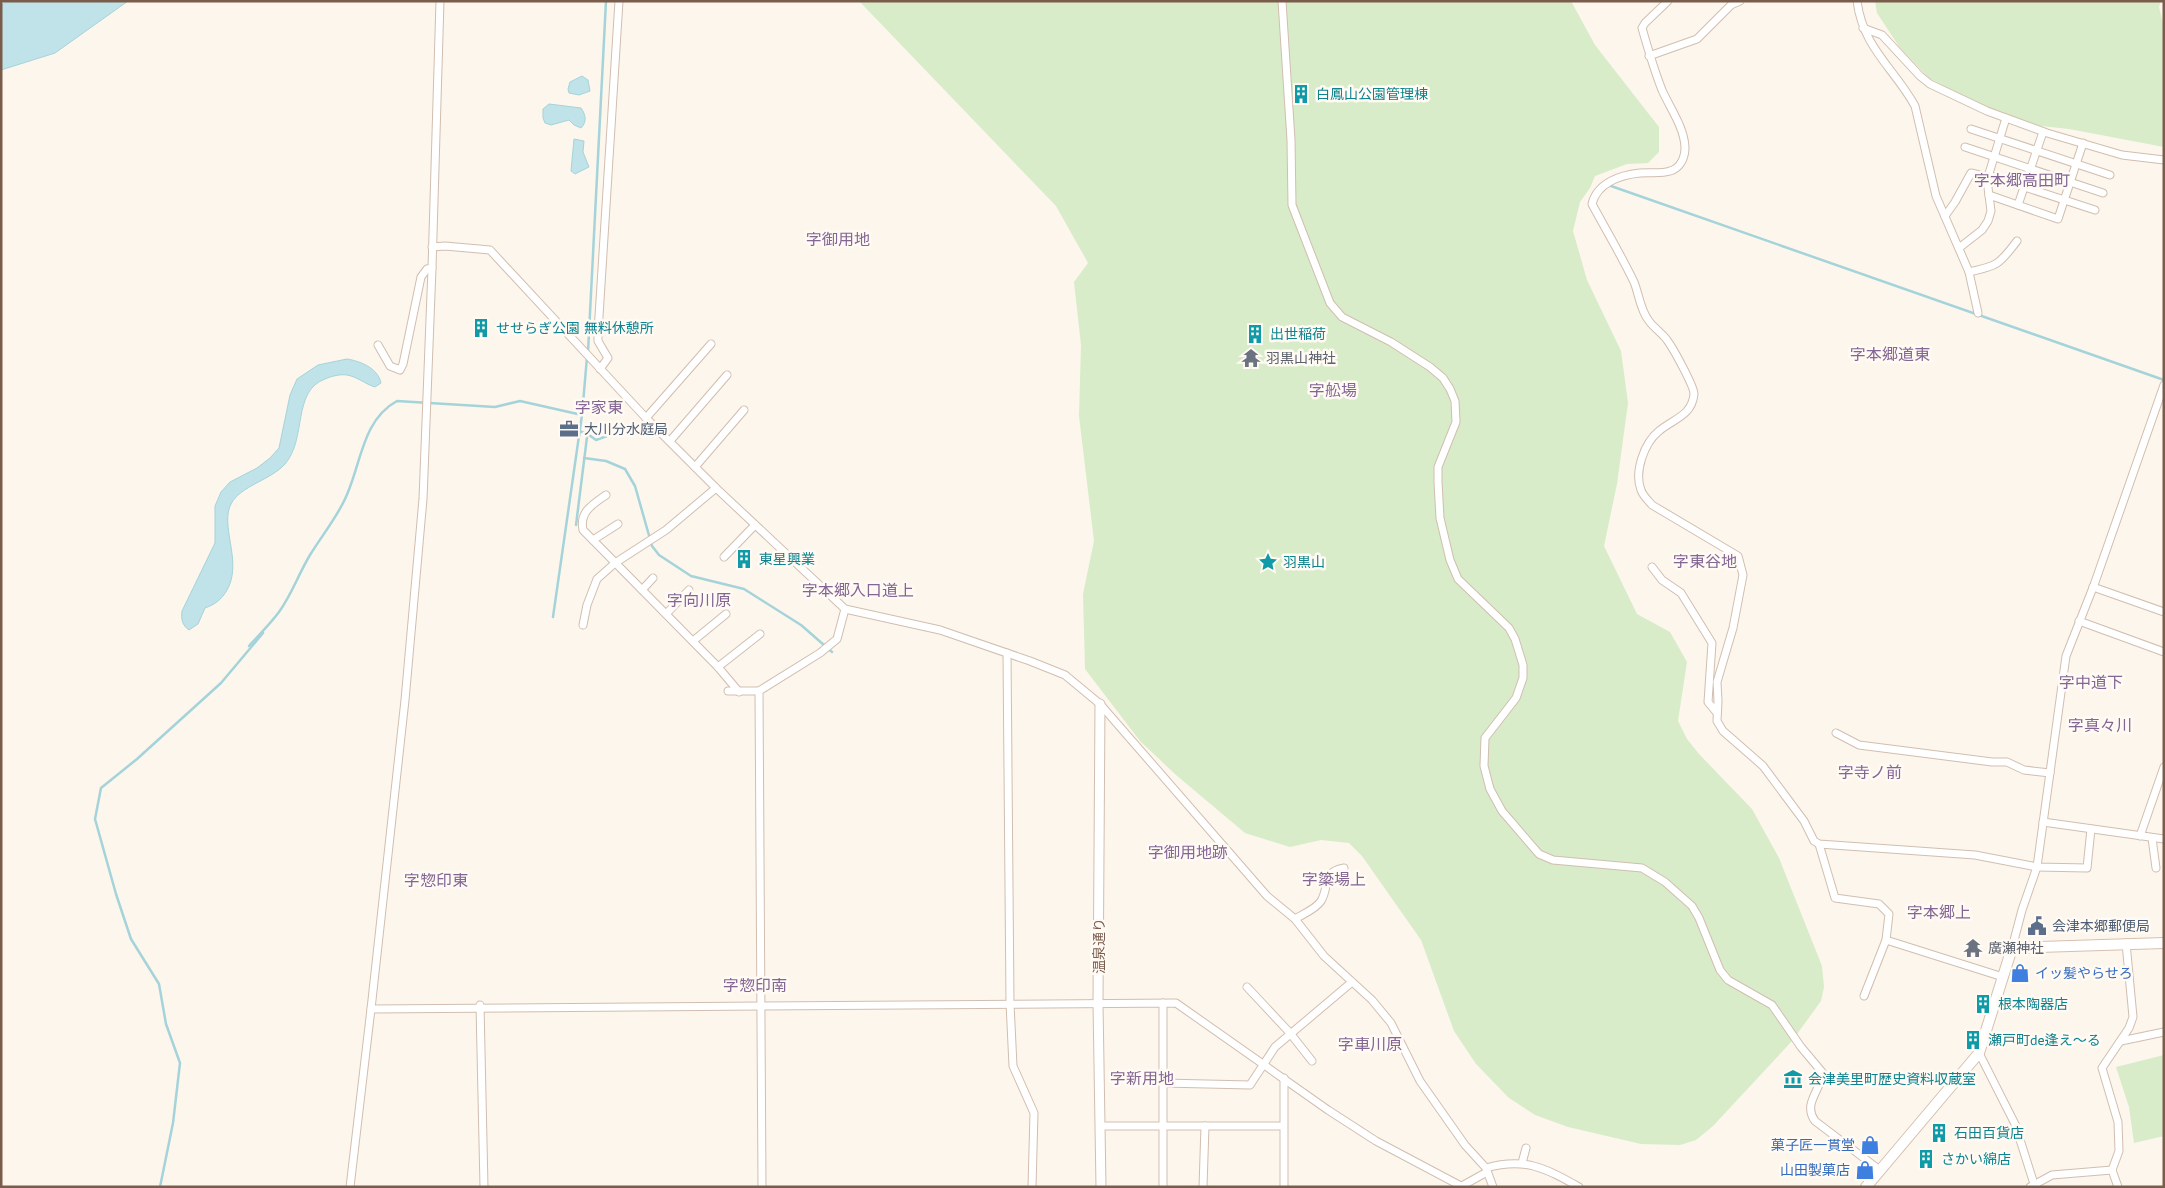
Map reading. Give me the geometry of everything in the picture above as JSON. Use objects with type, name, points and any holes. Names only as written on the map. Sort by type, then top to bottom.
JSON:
[{"type":"main road","points":[[1866,1187],[1979,1053],[2012,948],[2164,943]]},
{"type":"street","points":[[350,1187],[372,1009],[423,499],[440,1]]},
{"type":"street","points":[[598,366],[608,358],[598,341],[598,332],[618,1]]},
{"type":"street","points":[[1282,1],[1291,140],[1292,205],[1330,303],[1342,317],[1391,342],[1430,367],[1443,378],[1450,389],[1454,401],[1456,422],[1438,467],[1438,482],[1440,518],[1450,560],[1458,579],[1509,628],[1520,651],[1523,678],[1516,698],[1485,738],[1484,766],[1490,789],[1502,811],[1539,854],[1553,860],[1642,868],[1665,882],[1692,906],[1700,918],[1720,970],[1728,980],[1772,1005],[1801,1047],[1819,1067],[1822,1078],[1809,1108],[1810,1115],[1815,1121],[1881,1171]]},
{"type":"street","points":[[1668,1],[1644,23],[1642,28],[1649,56],[1680,126],[1685,145],[1684,157],[1678,166],[1671,171],[1639,173],[1608,181],[1594,197],[1592,204],[1634,283],[1649,322],[1667,340],[1690,379],[1694,393],[1690,407],[1683,417],[1657,432],[1645,449],[1639,477],[1640,488],[1652,505],[1738,556],[1743,575],[1733,628],[1719,668],[1716,721],[1723,731],[1763,766],[1804,822],[1814,841],[1819,844],[1975,855],[2037,867],[2087,868],[2091,829]]},
{"type":"street","points":[[1649,56],[1698,39],[1725,10],[1740,1]]},
{"type":"street","points":[[1857,1],[1863,28],[1874,49],[1908,93],[1915,106],[1932,180],[1969,272],[1978,313]]},
{"type":"street","points":[[1863,28],[1882,35],[1920,76],[1930,84],[2006,118],[2043,132],[2122,155],[2164,160]]},
{"type":"street","points":[[1959,248],[1982,230],[1988,221],[1991,211],[1988,176],[2006,118]]},
{"type":"street","points":[[1971,129],[2110,175]]},
{"type":"street","points":[[2018,205],[2043,132]]},
{"type":"street","points":[[1989,195],[2058,219],[2083,143]]},
{"type":"street","points":[[1965,147],[2103,193]]},
{"type":"street","points":[[1945,216],[1971,173],[2024,186],[2096,210]]},
{"type":"street","points":[[1969,272],[1994,266],[2002,260],[2017,241]]},
{"type":"street","points":[[432,247],[445,246],[490,250],[646,418],[716,488],[845,610],[940,630],[1007,652],[1065,675],[1100,704],[1266,896],[1295,919],[1324,956],[1372,1000],[1391,1023],[1420,1081],[1465,1145],[1487,1170],[1493,1187]]},
{"type":"street","points":[[378,346],[390,366],[400,370],[404,364],[421,277],[427,269],[432,268]]},
{"type":"street","points":[[646,418],[711,344]]},
{"type":"street","points":[[670,441],[727,375]]},
{"type":"street","points":[[2012,948],[2022,910],[2037,867],[2066,656],[2093,587],[2164,386]]},
{"type":"street","points":[[695,467],[744,410]]},
{"type":"street","points":[[583,625],[587,605],[597,578],[615,563],[666,530],[716,488]]},
{"type":"street","points":[[606,495],[587,508],[581,522],[583,530],[693,641],[739,692]]},
{"type":"street","points":[[593,540],[618,524]]},
{"type":"street","points":[[724,557],[755,525]]},
{"type":"street","points":[[1652,567],[1662,580],[1681,593],[1712,643],[1708,702],[1717,713]]},
{"type":"street","points":[[642,590],[653,578]]},
{"type":"street","points":[[2093,587],[2164,612]]},
{"type":"street","points":[[666,614],[689,590]]},
{"type":"street","points":[[728,692],[759,691],[820,653],[837,639],[845,610]]},
{"type":"street","points":[[693,641],[726,614]]},
{"type":"street","points":[[2079,621],[2164,652]]},
{"type":"street","points":[[718,667],[760,634]]},
{"type":"street","points":[[1007,652],[1010,1003],[1013,1066],[1034,1113],[1032,1187]]},
{"type":"street","points":[[759,691],[762,1187]]},
{"type":"street","name":"温泉通り","points":[[1100,704],[1098,1003],[1101,1187]]},
{"type":"street","points":[[1836,733],[1859,745],[1992,762],[2007,762],[2024,770],[2050,773]]},
{"type":"street","points":[[2140,836],[2164,767]]},
{"type":"street","points":[[2043,822],[2164,839]]},
{"type":"street","points":[[2152,838],[2156,868]]},
{"type":"street","points":[[1819,844],[1835,898],[1879,904],[1889,914],[1890,923],[1886,940],[1864,996]]},
{"type":"street","points":[[1295,919],[1317,905],[1322,898],[1329,875],[1344,868]]},
{"type":"street","points":[[1886,940],[2003,976]]},
{"type":"street","points":[[2118,1187],[2112,1170],[2119,1151],[2119,1132],[2116,1110],[2102,1068],[2121,1040],[2133,1017],[2126,943]]},
{"type":"street","points":[[1163,1083],[1250,1085],[1274,1047],[1352,982]]},
{"type":"street","points":[[1246,987],[1290,1033],[1312,1061]]},
{"type":"street","points":[[1162,1003],[1163,1187]]},
{"type":"street","points":[[372,1009],[480,1005],[1176,1003],[1328,1110],[1376,1141],[1406,1158],[1455,1181],[1460,1186],[1487,1170],[1502,1164],[1522,1163],[1543,1168],[1574,1186]]},
{"type":"street","points":[[480,1005],[484,1187]]},
{"type":"street","points":[[2121,1040],[2164,1032]]},
{"type":"street","points":[[1979,1053],[2015,1124],[2033,1186],[2052,1175],[2112,1170]]},
{"type":"street","points":[[1284,1078],[1284,1187]]},
{"type":"street","points":[[1101,1126],[1283,1126]]},
{"type":"street","points":[[1203,1187],[1205,1126]]},
{"type":"street","points":[[1522,1163],[1526,1148]]},
{"type":"green space","points":[[859,1],[1571,1],[1595,45],[1659,127],[1659,152],[1648,163],[1627,164],[1595,176],[1590,188],[1580,202],[1573,231],[1587,280],[1621,351],[1628,403],[1617,484],[1604,546],[1637,614],[1670,632],[1687,662],[1678,721],[1687,739],[1699,754],[1752,809],[1779,858],[1822,966],[1824,987],[1821,1001],[1792,1041],[1713,1126],[1696,1140],[1680,1145],[1641,1144],[1568,1127],[1535,1115],[1509,1098],[1476,1064],[1454,1031],[1421,940],[1362,856],[1349,843],[1321,840],[1290,847],[1245,833],[1176,775],[1140,741],[1085,669],[1083,594],[1094,541],[1079,416],[1081,345],[1074,282],[1088,263],[1056,206]]},
{"type":"green space","points":[[1875,1],[2161,1],[2159,7],[2164,28],[2164,147],[2069,129],[2031,125],[1975,102],[1929,78],[1900,48],[1877,13]]},
{"type":"green space","points":[[2164,1055],[2164,1136],[2134,1143],[2129,1107],[2116,1067]]},
{"type":"water","points":[[7,1],[128,1],[55,53],[1,70],[1,6]]},
{"type":"water","points":[[582,76],[588,80],[590,91],[579,95],[569,93],[570,82]]},
{"type":"water","points":[[549,104],[581,108],[585,118],[583,126],[581,128],[574,125],[569,120],[551,125],[545,123],[543,109]]},
{"type":"water","points":[[574,139],[584,141],[583,152],[589,167],[575,174],[571,171]]},
{"type":"water","points":[[347,359],[368,366],[376,373],[381,383],[375,387],[355,377],[342,375],[328,378],[315,385],[308,394],[296,442],[292,454],[285,464],[279,470],[241,492],[231,504],[228,512],[228,522],[233,565],[229,586],[220,600],[205,608],[198,624],[189,630],[182,622],[182,611],[215,543],[215,506],[221,492],[230,482],[257,468],[279,448],[290,395],[297,379],[318,365]]},
{"type":"waterway","points":[[588,352],[606,1]]},
{"type":"waterway","points":[[1611,186],[2164,380]]},
{"type":"waterway","points":[[249,646],[284,605],[310,555],[332,523],[349,490],[368,433],[375,421],[385,410],[397,401],[495,407],[520,401],[582,415],[587,357]]},
{"type":"waterway","points":[[553,617],[582,415]]},
{"type":"waterway","points":[[585,432],[596,440],[634,426]]},
{"type":"waterway","points":[[576,525],[587,437],[585,433],[579,431]]},
{"type":"waterway","points":[[584,458],[606,461],[625,469],[635,486],[652,546],[659,555],[691,576],[744,589],[801,625],[832,652]]},
{"type":"waterway","points":[[160,1187],[173,1123],[180,1063],[166,1024],[159,984],[131,939],[95,819],[101,788],[137,759],[221,683],[263,633]]},
{"type":"place","name":"白鳳山公園管理棟","points":[[1301,94]]},
{"type":"place","name":"せせらぎ公園 無料休憩所","points":[[481,328]]},
{"type":"place","name":"出世稲荷","points":[[1255,334]]},
{"type":"place","name":"羽黒山神社","points":[[1251,358]]},
{"type":"place","name":"大川分水庭局","points":[[569,429]]},
{"type":"place","name":"東星興業","points":[[744,559]]},
{"type":"place","name":"羽黒山","points":[[1268,562]]},
{"type":"place","name":"会津本郷郵便局","points":[[2037,926]]},
{"type":"place","name":"廣瀬神社","points":[[1973,948]]},
{"type":"place","name":"イッ髪やらせろ","points":[[2020,973]]},
{"type":"place","name":"根本陶器店","points":[[1983,1004]]},
{"type":"place","name":"瀬戸町de逢え〜る","points":[[1973,1040]]},
{"type":"place","name":"会津美里町歴史資料収蔵室","points":[[1793,1079]]},
{"type":"place","name":"石田百貨店","points":[[1939,1133]]},
{"type":"place","name":"菓子匠一貫堂","points":[[1870,1145]]},
{"type":"place","name":"さかい綿店","points":[[1926,1159]]},
{"type":"place","name":"山田製菓店","points":[[1865,1170]]},
{"type":"district","name":"字本郷高田町","points":[[2022,180]]},
{"type":"district","name":"字御用地","points":[[838,239]]},
{"type":"district","name":"字本郷道東","points":[[1890,354]]},
{"type":"district","name":"字舩場","points":[[1333,390]]},
{"type":"district","name":"字家東","points":[[599,407]]},
{"type":"district","name":"字東谷地","points":[[1705,561]]},
{"type":"district","name":"字本郷入口道上","points":[[858,590]]},
{"type":"district","name":"字向川原","points":[[699,600]]},
{"type":"district","name":"字中道下","points":[[2091,682]]},
{"type":"district","name":"字真々川","points":[[2100,725]]},
{"type":"district","name":"字寺ノ前","points":[[1870,772]]},
{"type":"district","name":"字御用地跡","points":[[1188,852]]},
{"type":"district","name":"字簗場上","points":[[1334,879]]},
{"type":"district","name":"字惣印東","points":[[436,880]]},
{"type":"district","name":"字本郷上","points":[[1939,912]]},
{"type":"district","name":"字惣印南","points":[[755,985]]},
{"type":"district","name":"字車川原","points":[[1370,1044]]},
{"type":"district","name":"字新用地","points":[[1142,1078]]}]
